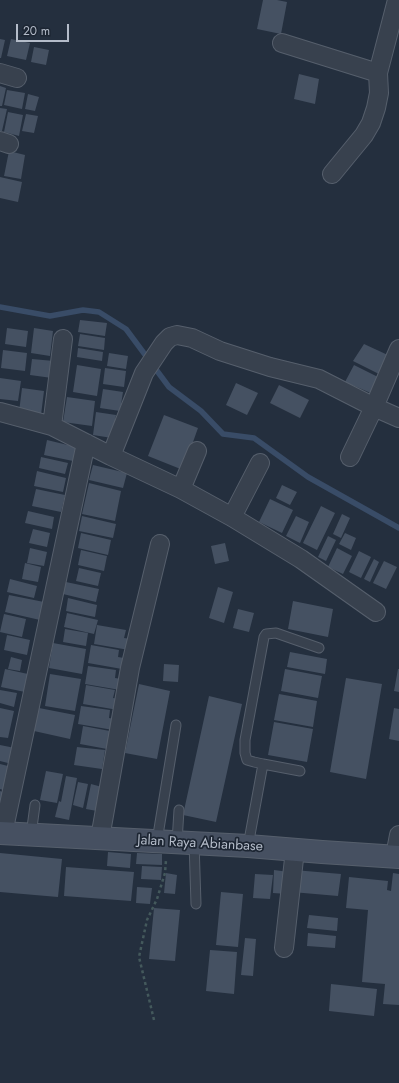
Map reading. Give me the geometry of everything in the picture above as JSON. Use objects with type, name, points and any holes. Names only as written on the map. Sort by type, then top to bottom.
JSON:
[{"type":"main road","name":"Jalan Raya Abianbase","points":[[1,833],[248,846],[397,857]]},
{"type":"street","points":[[332,174],[364,135],[371,123],[379,93],[378,73],[397,0]]},
{"type":"street","points":[[282,43],[378,73]]},
{"type":"street","points":[[111,456],[144,374],[154,356],[164,343],[170,337],[177,335],[192,338],[220,351],[270,367],[319,379],[399,418]]},
{"type":"street","points":[[52,426],[63,339]]},
{"type":"street","points":[[350,457],[399,349]]},
{"type":"street","points":[[0,412],[52,426],[232,517],[301,559],[376,612]]},
{"type":"street","points":[[1,833],[86,442]]},
{"type":"street","points":[[181,490],[196,451]]},
{"type":"street","points":[[232,517],[260,464]]},
{"type":"street","points":[[100,838],[130,668],[160,544]]},
{"type":"street","points":[[397,857],[399,835]]},
{"type":"street","points":[[284,948],[295,850]]},
{"type":"lane","points":[[300,771],[247,760],[245,753],[245,740],[264,637],[266,634],[276,633],[319,648]]},
{"type":"lane","points":[[176,725],[174,842],[196,904]]},
{"type":"lane","points":[[248,846],[263,764]]},
{"type":"lane","points":[[31,835],[35,805]]},
{"type":"lane","points":[[174,842],[179,810]]},
{"type":"path","points":[[154,1020],[139,957],[147,920],[157,899],[174,842]]},
{"type":"building","points":[[263,0],[287,2],[281,34],[257,29]]},
{"type":"building","points":[[0,39],[5,40],[1,58],[0,58]]},
{"type":"building","points":[[11,39],[30,43],[26,60],[7,56]]},
{"type":"building","points":[[34,47],[49,50],[46,65],[31,62]]},
{"type":"building","points":[[299,74],[319,79],[315,104],[294,99]]},
{"type":"building","points":[[0,86],[6,88],[2,106],[0,106]]},
{"type":"building","points":[[7,90],[25,93],[22,109],[4,105]]},
{"type":"building","points":[[28,94],[39,97],[35,111],[25,109]]},
{"type":"building","points":[[0,108],[7,109],[2,131],[0,131]]},
{"type":"building","points":[[8,112],[23,115],[19,136],[4,132]]},
{"type":"building","points":[[26,114],[38,116],[34,133],[22,131]]},
{"type":"building","points":[[9,151],[25,155],[21,179],[4,176]]},
{"type":"building","points":[[0,177],[22,182],[18,202],[0,198]]},
{"type":"building","points":[[80,320],[107,323],[105,336],[78,332]]},
{"type":"building","points":[[7,328],[28,331],[26,347],[5,344]]},
{"type":"building","points":[[34,328],[53,331],[50,356],[31,353]]},
{"type":"building","points":[[80,334],[105,338],[104,350],[78,346]]},
{"type":"building","points":[[364,344],[390,356],[381,375],[353,361]]},
{"type":"building","points":[[78,348],[103,352],[102,361],[77,357]]},
{"type":"building","points":[[3,350],[27,353],[25,371],[1,368]]},
{"type":"building","points":[[109,353],[128,356],[126,369],[107,366]]},
{"type":"building","points":[[32,359],[54,361],[52,378],[30,375]]},
{"type":"building","points":[[77,365],[101,369],[97,396],[73,392]]},
{"type":"building","points":[[354,365],[380,378],[373,394],[345,382]]},
{"type":"building","points":[[105,368],[126,371],[124,387],[103,384]]},
{"type":"building","points":[[0,378],[21,381],[18,401],[0,399]]},
{"type":"building","points":[[236,383],[258,393],[247,415],[226,405]]},
{"type":"building","points":[[279,385],[309,400],[300,418],[270,403]]},
{"type":"building","points":[[22,388],[44,391],[41,415],[19,412]]},
{"type":"building","points":[[103,389],[123,392],[120,411],[100,408]]},
{"type":"building","points":[[67,397],[95,401],[92,426],[63,422]]},
{"type":"building","points":[[96,412],[116,415],[112,438],[93,435]]},
{"type":"building","points":[[164,415],[198,428],[183,470],[148,456]]},
{"type":"building","points":[[47,440],[76,447],[73,461],[44,455]]},
{"type":"building","points":[[41,457],[68,463],[65,474],[39,468]]},
{"type":"building","points":[[93,465],[127,473],[123,488],[89,480]]},
{"type":"building","points":[[37,471],[66,478],[63,492],[34,486]]},
{"type":"building","points":[[89,483],[121,491],[115,521],[82,514]]},
{"type":"building","points":[[282,485],[297,492],[290,505],[276,498]]},
{"type":"building","points":[[36,489],[65,495],[61,512],[32,506]]},
{"type":"building","points":[[270,499],[293,510],[282,533],[259,522]]},
{"type":"building","points":[[321,506],[335,513],[317,550],[303,543]]},
{"type":"building","points":[[28,511],[54,517],[52,529],[25,523]]},
{"type":"building","points":[[342,514],[350,518],[341,538],[333,534]]},
{"type":"building","points":[[82,516],[116,524],[113,538],[79,531]]},
{"type":"building","points":[[296,516],[309,522],[300,543],[286,536]]},
{"type":"building","points":[[33,529],[50,533],[47,547],[29,543]]},
{"type":"building","points":[[81,533],[111,540],[108,555],[78,548]]},
{"type":"building","points":[[345,533],[356,538],[351,550],[339,544]]},
{"type":"building","points":[[328,536],[336,540],[326,561],[318,557]]},
{"type":"building","points":[[225,543],[229,561],[215,564],[211,546]]},
{"type":"building","points":[[30,548],[47,552],[44,566],[27,563]]},
{"type":"building","points":[[337,548],[352,556],[343,574],[328,567]]},
{"type":"building","points":[[81,550],[107,556],[104,571],[78,565]]},
{"type":"building","points":[[359,551],[371,557],[361,578],[349,572]]},
{"type":"building","points":[[374,559],[379,562],[370,582],[364,579]]},
{"type":"building","points":[[384,561],[397,567],[386,589],[373,583]]},
{"type":"building","points":[[25,563],[41,567],[38,582],[22,579]]},
{"type":"building","points":[[79,568],[101,573],[98,586],[76,581]]},
{"type":"building","points":[[10,579],[37,586],[34,598],[7,592]]},
{"type":"building","points":[[66,582],[99,589],[96,602],[63,594]]},
{"type":"building","points":[[218,587],[233,592],[224,623],[209,618]]},
{"type":"building","points":[[9,595],[44,602],[40,620],[5,612]]},
{"type":"building","points":[[68,598],[97,605],[95,617],[66,611]]},
{"type":"building","points":[[293,601],[333,609],[328,637],[288,629]]},
{"type":"building","points":[[238,609],[254,613],[249,632],[233,628]]},
{"type":"building","points":[[67,613],[98,620],[94,634],[64,627]]},
{"type":"building","points":[[4,614],[26,619],[22,637],[0,632]]},
{"type":"building","points":[[97,625],[126,630],[124,638],[131,639],[129,650],[94,644]]},
{"type":"building","points":[[65,629],[88,633],[86,646],[63,642]]},
{"type":"building","points":[[7,635],[30,640],[27,655],[4,650]]},
{"type":"building","points":[[53,643],[86,649],[82,674],[49,668]]},
{"type":"building","points":[[91,645],[119,650],[118,657],[124,658],[122,669],[88,663]]},
{"type":"building","points":[[290,652],[327,659],[325,674],[287,667]]},
{"type":"building","points":[[11,657],[22,660],[20,671],[8,669]]},
{"type":"building","points":[[164,664],[179,665],[178,682],[163,681]]},
{"type":"building","points":[[88,666],[116,670],[115,678],[122,679],[120,690],[85,684]]},
{"type":"building","points":[[5,669],[28,674],[25,692],[1,687]]},
{"type":"building","points":[[285,669],[322,676],[318,698],[281,691]]},
{"type":"building","points":[[399,669],[399,692],[394,691]]},
{"type":"building","points":[[50,674],[81,679],[75,711],[45,706]]},
{"type":"building","points":[[346,678],[382,684],[366,779],[330,772]]},
{"type":"building","points":[[139,684],[170,691],[157,759],[125,753]]},
{"type":"building","points":[[86,685],[115,690],[113,698],[120,699],[118,710],[83,704]]},
{"type":"building","points":[[0,690],[17,693],[14,707],[0,703]]},
{"type":"building","points":[[279,694],[317,701],[313,727],[274,720]]},
{"type":"building","points":[[209,696],[242,704],[216,822],[183,815]]},
{"type":"building","points":[[81,706],[110,710],[109,718],[115,719],[113,730],[78,724]]},
{"type":"building","points":[[0,708],[14,711],[8,738],[0,737]]},
{"type":"building","points":[[39,708],[75,715],[70,739],[34,731]]},
{"type":"building","points":[[394,708],[399,709],[399,741],[389,739]]},
{"type":"building","points":[[274,722],[313,729],[307,762],[268,755]]},
{"type":"building","points":[[83,726],[110,731],[107,749],[80,744]]},
{"type":"building","points":[[0,745],[15,748],[12,764],[0,761]]},
{"type":"building","points":[[77,747],[105,750],[102,769],[74,765]]},
{"type":"building","points":[[0,764],[8,766],[3,790],[0,789]]},
{"type":"building","points":[[46,771],[63,774],[57,803],[40,800]]},
{"type":"building","points":[[66,776],[77,778],[69,820],[55,817],[59,801],[61,802]]},
{"type":"building","points":[[78,782],[88,784],[83,808],[73,805]]},
{"type":"building","points":[[91,784],[102,787],[97,811],[86,809]]},
{"type":"building","points":[[0,791],[5,793],[0,813]]},
{"type":"building","points":[[108,852],[131,854],[130,868],[107,866]]},
{"type":"building","points":[[0,853],[62,859],[58,897],[0,892]]},
{"type":"building","points":[[137,853],[162,854],[162,865],[136,864]]},
{"type":"building","points":[[142,866],[162,867],[161,880],[141,879]]},
{"type":"building","points":[[66,867],[134,872],[131,901],[64,896]]},
{"type":"building","points":[[274,870],[289,872],[287,894],[273,893]]},
{"type":"building","points":[[294,870],[341,874],[338,896],[292,892]]},
{"type":"building","points":[[166,873],[177,875],[175,894],[164,893]]},
{"type":"building","points":[[393,873],[399,874],[399,1005],[383,1004],[385,984],[362,982],[368,910],[346,908],[349,877],[388,881],[387,890],[391,891]]},
{"type":"building","points":[[255,874],[273,875],[270,899],[253,898]]},
{"type":"building","points":[[137,887],[152,888],[150,904],[136,903]]},
{"type":"building","points":[[221,892],[243,894],[238,947],[216,945]]},
{"type":"building","points":[[154,908],[180,910],[175,961],[149,959]]},
{"type":"building","points":[[309,915],[338,918],[337,931],[307,928]]},
{"type":"building","points":[[308,933],[336,936],[335,948],[307,946]]},
{"type":"building","points":[[245,938],[256,939],[253,976],[241,975]]},
{"type":"building","points":[[210,950],[237,952],[234,994],[206,991]]},
{"type":"building","points":[[331,984],[377,989],[374,1016],[329,1011]]},
{"type":"waterway","points":[[0,307],[50,316],[83,310],[99,312],[126,329],[169,387],[201,411],[223,434],[254,438],[308,477],[399,528]]}]
